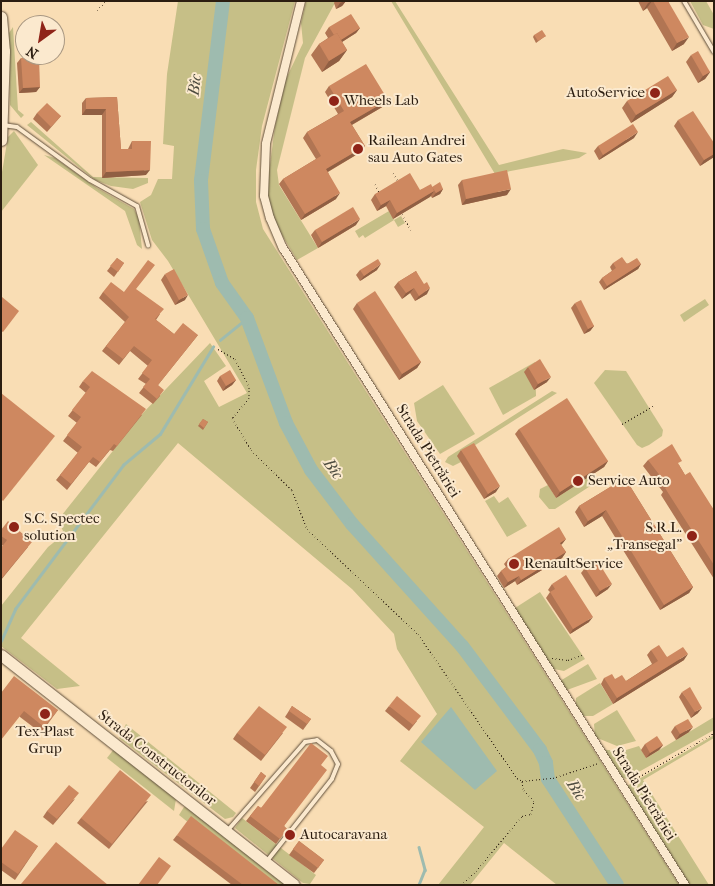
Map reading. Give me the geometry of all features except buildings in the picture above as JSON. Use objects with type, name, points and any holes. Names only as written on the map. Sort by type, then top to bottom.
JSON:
[{"type":"street","name":"Strada Pietrăriei","points":[[300,1],[266,144],[264,196],[270,218],[283,248],[538,655],[685,885]]},
{"type":"street","points":[[1,17],[4,51],[1,140]]},
{"type":"street","name":"Strada Constructorilor","points":[[1,655],[294,885]]},
{"type":"lane","points":[[684,1],[714,52]]},
{"type":"lane","points":[[3,125],[17,127],[90,180],[137,206],[148,245]]},
{"type":"lane","points":[[227,832],[305,742],[317,740],[337,757],[336,772],[266,863]]},
{"type":"path","points":[[96,10],[106,1]]},
{"type":"path","points":[[393,173],[399,183]]},
{"type":"path","points":[[375,184],[381,194]]},
{"type":"path","points":[[402,214],[411,230]]},
{"type":"path","points":[[218,349],[235,359],[249,387],[249,398],[232,418],[251,450],[292,490],[307,529],[418,634],[522,781],[523,789],[534,801],[531,814],[522,816],[476,871],[461,885]]},
{"type":"path","points":[[622,424],[653,406]]},
{"type":"path","points":[[538,655],[568,660],[582,655]]},
{"type":"path","points":[[622,786],[714,732]]},
{"type":"path","points":[[522,781],[553,778],[581,771],[605,759]]},
{"type":"shaded area","points":[[178,1],[295,1],[262,126],[256,170],[256,202],[263,229],[679,885],[557,885],[504,843],[470,885],[438,885],[484,827],[400,761],[437,714],[397,649],[394,634],[352,589],[178,443],[21,638],[80,686],[57,689],[1,646],[1,606],[48,547],[58,539],[63,531],[58,520],[143,413],[210,343],[226,366],[204,381],[219,407],[247,393],[168,261],[152,240],[140,202],[151,195],[158,179],[172,179],[174,146],[163,144],[167,74]]},
{"type":"shaded area","points":[[306,1],[336,1],[305,58],[277,170],[279,185],[318,248],[297,260],[270,215],[266,196],[275,126],[286,79],[303,43],[301,23]]},
{"type":"shaded area","points":[[391,1],[395,1],[499,165],[563,149],[587,153],[579,158],[495,174]]},
{"type":"shaded area","points":[[690,1],[706,1],[714,15],[714,29],[703,25]]},
{"type":"shaded area","points":[[13,27],[18,110],[24,115],[21,118],[10,105],[9,33]]},
{"type":"shaded area","points":[[31,122],[93,177],[148,178],[148,183],[133,189],[111,186],[95,180],[27,125]]},
{"type":"shaded area","points":[[14,131],[38,165],[1,212],[1,178],[8,137]]},
{"type":"shaded area","points":[[44,155],[55,158],[97,188],[134,209],[139,219],[142,249],[137,245],[125,211]]},
{"type":"shaded area","points":[[389,211],[394,220],[365,238],[363,235],[359,238],[355,231]]},
{"type":"shaded area","points":[[401,216],[405,223],[398,227],[394,220]]},
{"type":"shaded area","points":[[705,299],[709,305],[684,322],[680,315]]},
{"type":"shaded area","points":[[535,362],[536,396],[503,415],[489,388]]},
{"type":"shaded area","points":[[605,370],[626,371],[663,430],[662,436],[642,448],[637,445],[594,383]]},
{"type":"shaded area","points":[[443,385],[475,434],[440,454],[417,421],[414,403]]},
{"type":"shaded area","points":[[552,391],[557,393],[458,456],[461,462],[453,466],[445,462],[448,457]]},
{"type":"shaded area","points":[[590,476],[595,483],[555,509],[549,509],[539,497],[540,489],[548,485],[556,498]]},
{"type":"shaded area","points":[[494,496],[499,503],[508,497],[527,526],[507,537],[485,501]]},
{"type":"shaded area","points":[[540,592],[585,659],[564,671],[554,669],[548,663],[515,608]]},
{"type":"shaded area","points":[[588,664],[597,679],[567,690],[560,681]]},
{"type":"shaded area","points":[[600,683],[613,704],[593,716],[583,716],[576,707],[576,698]]},
{"type":"shaded area","points":[[451,707],[497,771],[475,790],[421,742]]},
{"type":"shaded area","points":[[617,710],[636,741],[617,746],[595,737],[594,724]]},
{"type":"shaded area","points":[[714,717],[714,730],[626,779],[622,777],[604,750],[626,750],[639,746],[646,758]]},
{"type":"shaded area","points":[[126,724],[236,813],[233,817],[225,819],[119,738]]},
{"type":"shaded area","points":[[714,735],[714,738],[643,780],[709,885],[690,885],[627,786]]},
{"type":"shaded area","points":[[114,749],[176,799],[174,811],[107,758]]},
{"type":"shaded area","points":[[184,807],[190,808],[286,885],[266,885],[179,815]]},
{"type":"shaded area","points":[[242,818],[316,875],[310,884],[303,883],[235,828]]},
{"type":"waterway","name":"Bîc","points":[[223,1],[201,181],[203,229],[222,283],[247,318],[286,423],[311,470],[352,524],[462,646],[540,750],[546,763],[548,779],[617,885]]},
{"type":"waterway","points":[[220,340],[247,318]]},
{"type":"waterway","points":[[1,641],[15,609],[123,465],[160,434],[213,347]]},
{"type":"waterway","points":[[419,847],[425,870],[419,885]]},
{"type":"place","name":"AutoService","points":[[655,93]]},
{"type":"place","name":"Wheels Lab","points":[[334,101]]},
{"type":"place","name":"Railean Andrei sau Auto Gates","points":[[358,149]]},
{"type":"place","name":"Service Auto","points":[[578,481]]},
{"type":"place","name":"S.C. Spectec solution","points":[[14,527]]},
{"type":"place","name":"S.R.L. „Transegal”","points":[[692,536]]},
{"type":"place","name":"RenaultService","points":[[514,564]]},
{"type":"place","name":"Tex-Plast Grup","points":[[45,714]]},
{"type":"place","name":"Autocaravana","points":[[290,835]]}]
